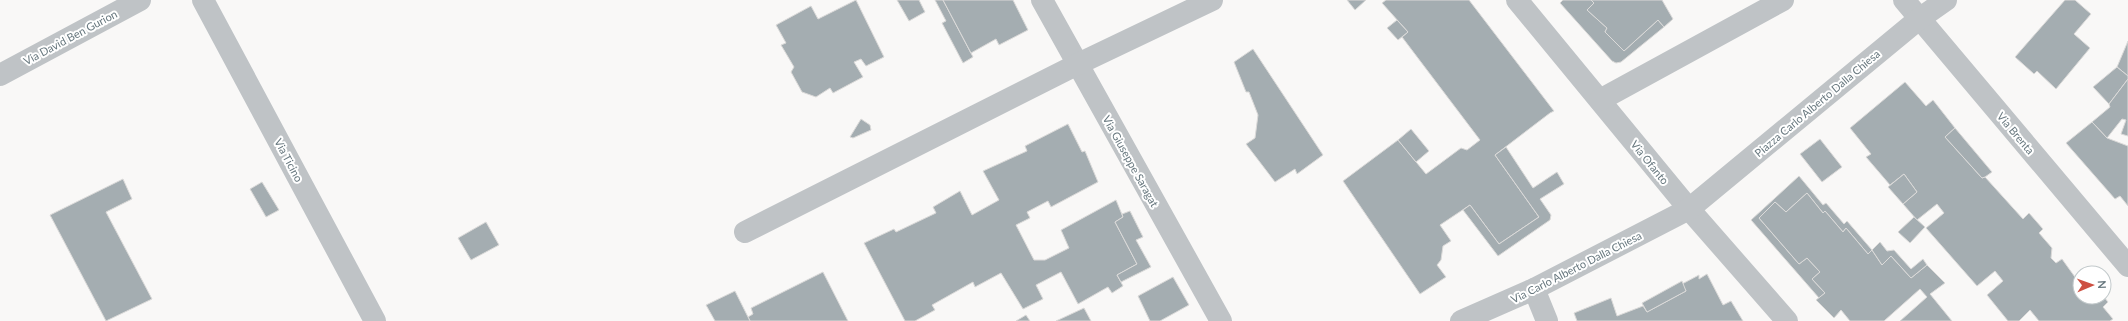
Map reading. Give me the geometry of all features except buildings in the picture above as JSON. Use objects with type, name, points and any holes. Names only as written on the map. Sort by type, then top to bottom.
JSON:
[{"type":"street","name":"Via David Ben Gurion","points":[[0,75],[140,0]]},
{"type":"street","name":"Via Ticino","points":[[203,0],[375,321]]},
{"type":"street","name":"Via Giuseppe Saragat","points":[[1042,0],[1221,321]]},
{"type":"street","points":[[745,232],[1078,64],[1212,0]]},
{"type":"street","name":"Via Ofanto","points":[[1517,0],[1690,209],[1787,321]]},
{"type":"street","points":[[1600,100],[1783,0]]},
{"type":"street","name":"Via Brenta","points":[[1904,0],[2128,266]]},
{"type":"street","name":"Piazza Carlo Alberto Dalla Chiesa","points":[[1690,209],[1919,19],[1946,0]]},
{"type":"street","name":"Via Carlo Alberto Dalla Chiesa","points":[[1461,321],[1534,290],[1690,209]]},
{"type":"street","points":[[1534,290],[1547,321]]}]
